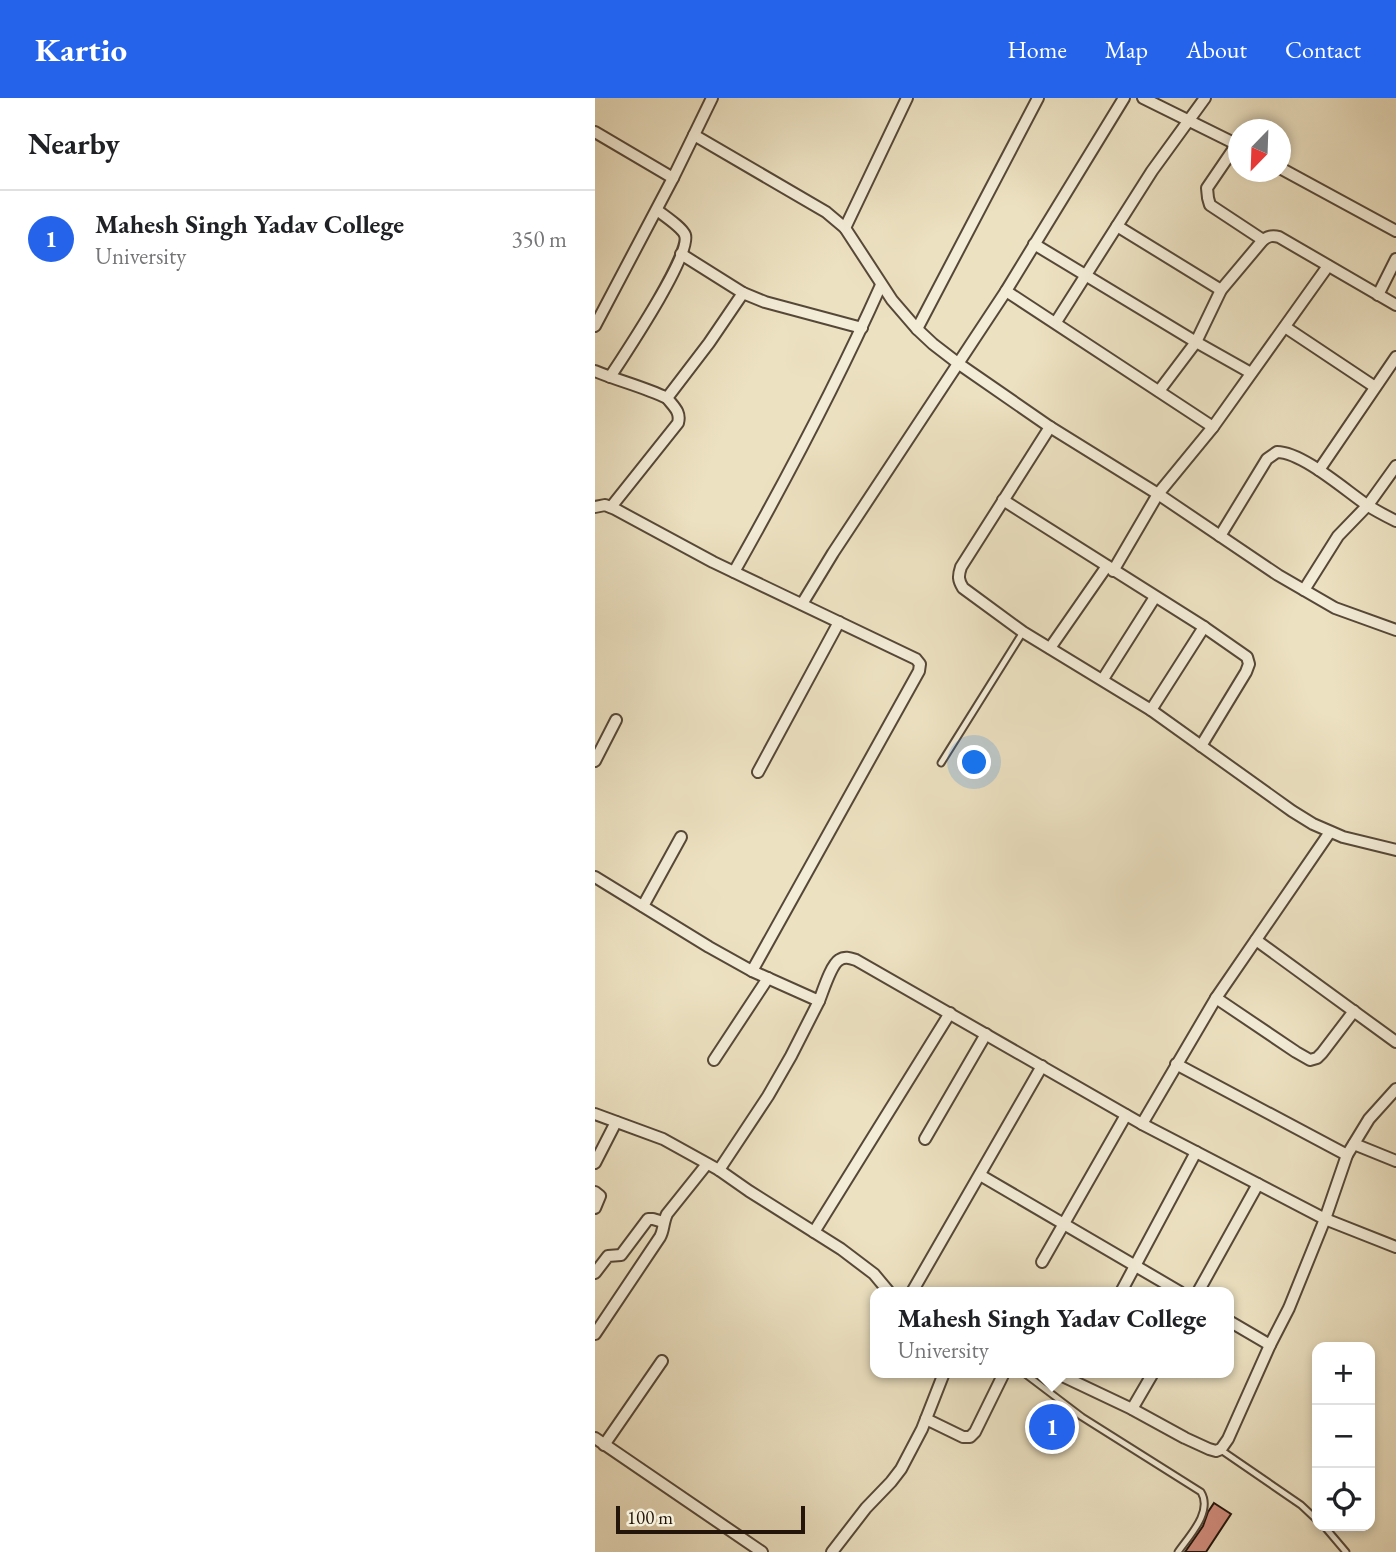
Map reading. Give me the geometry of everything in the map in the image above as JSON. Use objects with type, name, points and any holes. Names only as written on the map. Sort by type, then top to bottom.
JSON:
[{"type":"street","points":[[595,326],[712,98]]},
{"type":"street","points":[[845,228],[907,98]]},
{"type":"street","points":[[917,329],[1038,98]]},
{"type":"street","points":[[802,604],[1006,291],[1124,98]]},
{"type":"street","points":[[1143,98],[1168,103],[1187,121],[1228,140]]},
{"type":"street","points":[[1056,322],[1152,171],[1205,98]]},
{"type":"street","points":[[595,132],[673,178]]},
{"type":"street","points":[[694,135],[826,212],[845,228],[892,300],[917,329],[959,364],[1050,427],[1158,494],[1278,575],[1335,608],[1396,630]]},
{"type":"street","points":[[1228,159],[1207,188],[1210,205],[1263,240]]},
{"type":"street","points":[[1291,174],[1395,228]]},
{"type":"street","points":[[610,377],[645,324],[681,254],[685,239],[683,232],[657,209]]},
{"type":"street","points":[[1117,226],[1221,290]]},
{"type":"street","points":[[1159,391],[1196,342],[1221,290],[1263,240],[1272,235],[1396,305]]},
{"type":"street","points":[[1034,244],[1251,373]]},
{"type":"street","points":[[681,254],[743,293],[765,302],[862,328]]},
{"type":"street","points":[[1378,295],[1396,259]]},
{"type":"street","points":[[1049,648],[1110,569],[1158,494],[1213,427],[1328,266]]},
{"type":"street","points":[[734,572],[794,462],[881,285]]},
{"type":"street","points":[[1006,291],[1213,427]]},
{"type":"street","points":[[667,398],[743,293]]},
{"type":"street","points":[[1285,327],[1375,387]]},
{"type":"street","points":[[1319,470],[1396,357]]},
{"type":"street","points":[[595,371],[667,398],[678,411],[679,418],[678,424],[611,507]]},
{"type":"street","points":[[1050,427],[961,567],[958,575],[963,588],[1023,632],[1151,710],[1292,811],[1330,832],[1396,850]]},
{"type":"street","points":[[1220,536],[1267,459],[1277,452],[1289,454],[1319,470],[1368,505],[1396,521]]},
{"type":"street","points":[[1304,590],[1338,536],[1368,505],[1396,466]]},
{"type":"street","points":[[1003,500],[1247,657],[1249,664],[1246,672],[1201,746]]},
{"type":"street","points":[[595,508],[605,505],[611,507],[734,572],[916,659],[920,664],[919,671],[752,971]]},
{"type":"street","points":[[1103,679],[1155,597]]},
{"type":"street","points":[[758,772],[839,622]]},
{"type":"street","points":[[1151,710],[1204,627]]},
{"type":"street","points":[[596,757],[616,720]]},
{"type":"street","points":[[1142,1124],[1216,998],[1330,832]]},
{"type":"street","points":[[643,906],[681,837]]},
{"type":"street","points":[[595,877],[752,971],[819,1001]]},
{"type":"street","points":[[1256,940],[1396,1042]]},
{"type":"street","points":[[719,1170],[792,1056],[835,964],[847,957],[1142,1124],[1325,1219],[1396,1247]]},
{"type":"street","points":[[714,1059],[768,978]]},
{"type":"street","points":[[1216,998],[1310,1060],[1322,1053],[1355,1012]]},
{"type":"street","points":[[814,1232],[950,1013]]},
{"type":"street","points":[[925,1139],[986,1034]]},
{"type":"street","points":[[1176,1064],[1347,1155]]},
{"type":"street","points":[[915,1287],[1042,1066]]},
{"type":"street","points":[[1067,1378],[1185,1438],[1209,1449],[1221,1449],[1228,1440],[1289,1308],[1325,1219],[1347,1155],[1369,1119],[1396,1089]]},
{"type":"street","points":[[595,1114],[663,1139],[719,1170],[841,1249],[874,1274],[885,1287]]},
{"type":"street","points":[[1042,1262],[1126,1115]]},
{"type":"street","points":[[595,1163],[616,1122]]},
{"type":"street","points":[[1354,1144],[1396,1161]]},
{"type":"street","points":[[1124,1287],[1196,1152]]},
{"type":"street","points":[[595,1334],[660,1237],[663,1222],[672,1206],[707,1164]]},
{"type":"street","points":[[979,1175],[1171,1287]]},
{"type":"street","points":[[1201,1287],[1258,1185]]},
{"type":"street","points":[[595,1192],[600,1196],[595,1208]]},
{"type":"street","points":[[597,1265],[610,1255],[621,1255],[648,1219],[663,1222]]},
{"type":"street","points":[[595,1311],[606,1317]]},
{"type":"street","points":[[1234,1324],[1270,1345]]},
{"type":"street","points":[[662,1361],[600,1442],[762,1552]]},
{"type":"street","points":[[832,1552],[901,1469],[926,1419],[942,1378]]},
{"type":"street","points":[[926,1419],[963,1437],[970,1437],[975,1432],[1001,1378]]},
{"type":"street","points":[[1132,1409],[1150,1378]]},
{"type":"lane","points":[[941,763],[1023,632]]},
{"type":"lane","points":[[1031,1378],[1073,1410],[1201,1492],[1205,1504],[1201,1517],[1178,1552]]},
{"type":"lane","points":[[1221,1449],[1312,1515]]},
{"type":"lane","points":[[1328,1531],[1346,1552]]},
{"type":"building","points":[[1214,1503],[1231,1514],[1206,1552],[1185,1552],[1203,1526]]},
{"type":"place","name":"Mahesh Singh Yadav College","points":[[1052,1427]]}]
